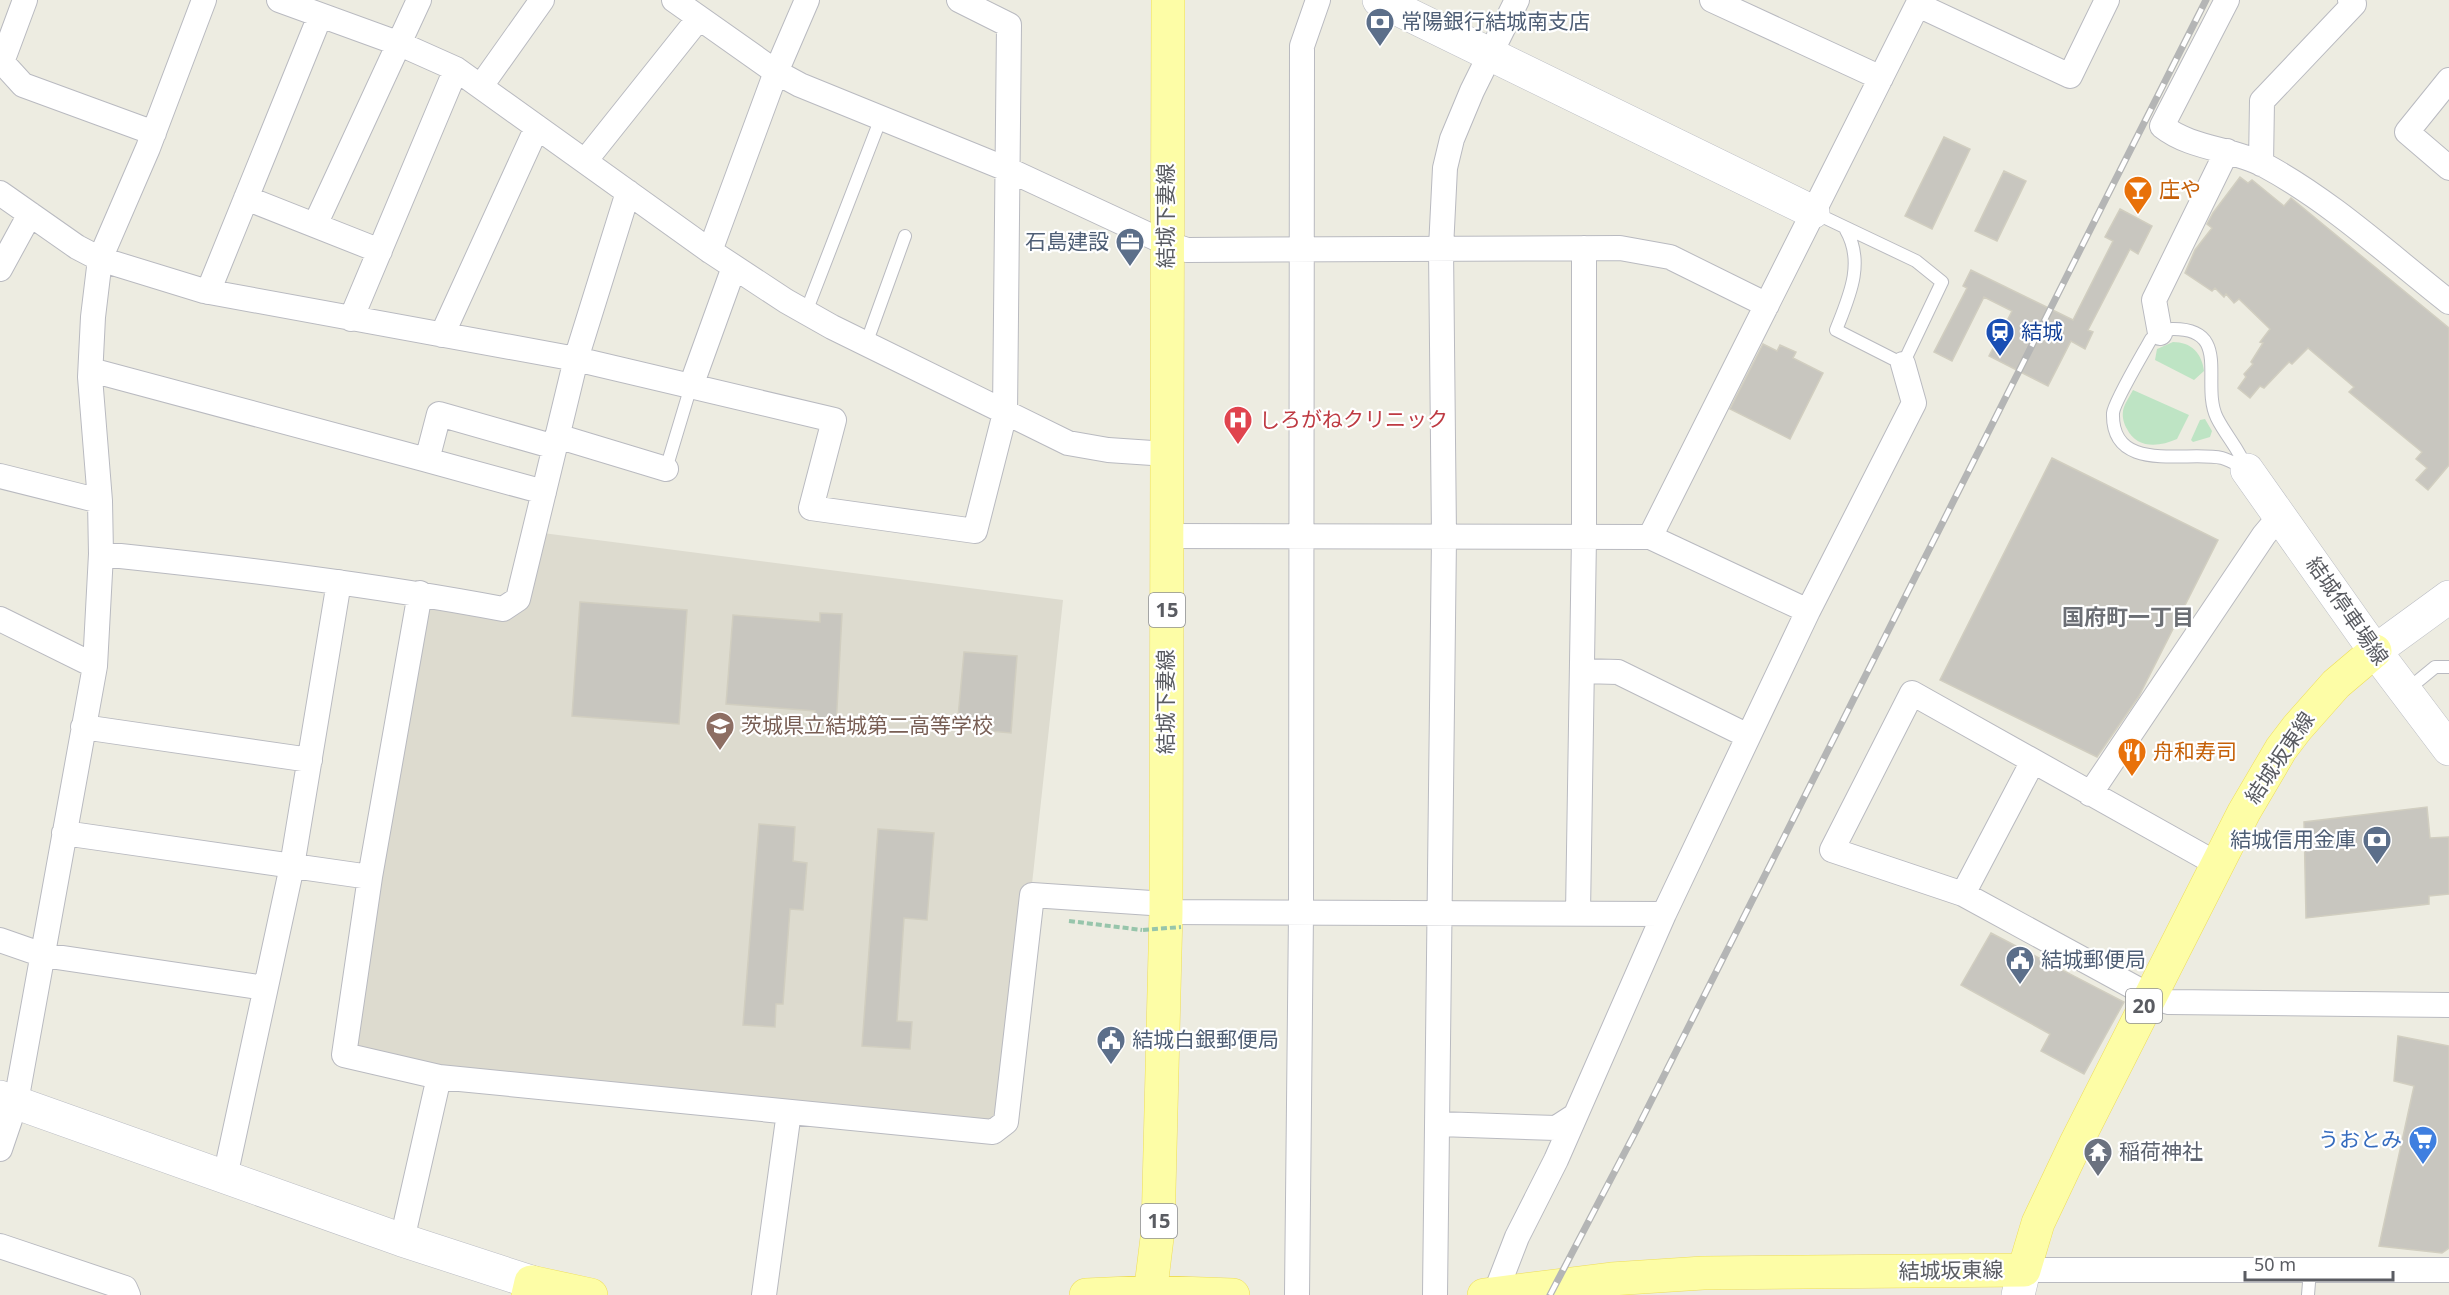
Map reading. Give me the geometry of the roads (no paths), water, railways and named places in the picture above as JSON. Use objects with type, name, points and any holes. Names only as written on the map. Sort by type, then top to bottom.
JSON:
[{"type":"main road","name":"結城下妻線","points":[[1150,1293],[1158,1230],[1164,918],[1168,0]]},
{"type":"main road","name":"結城坂東線","points":[[1490,1295],[1611,1279],[1662,1285],[2021,1283],[2045,1207],[2244,812],[2291,735],[2336,684],[2375,651]]},
{"type":"main road","points":[[530,1288],[591,1295]]},
{"type":"main road","points":[[1086,1295],[1150,1293],[1233,1295]]},
{"type":"street","points":[[25,0],[2,62],[23,85],[154,133]]},
{"type":"street","points":[[0,1149],[8,1100],[43,955],[95,666],[101,554],[100,501],[91,370],[93,317],[100,259],[154,133],[204,0]]},
{"type":"street","points":[[279,0],[400,44],[456,69],[710,251],[806,312],[866,344],[1068,443],[1108,450],[1167,454]]},
{"type":"street","points":[[315,225],[400,44],[418,0]]},
{"type":"street","points":[[481,86],[542,0]]},
{"type":"street","points":[[674,0],[776,72],[881,118],[1010,170],[1166,243],[1187,250],[1620,248],[1670,257],[1767,305]]},
{"type":"street","points":[[710,251],[776,72],[807,0]]},
{"type":"street","points":[[0,193],[77,247],[100,259],[208,292],[576,359],[834,420],[811,507],[975,531],[1005,413],[1010,170],[1009,25],[959,0]]},
{"type":"street","points":[[1297,1295],[1301,913],[1302,46],[1318,0]]},
{"type":"street","points":[[1378,0],[1813,212]]},
{"type":"street","points":[[1435,1295],[1439,1124],[1444,537],[1441,248],[1447,159],[1472,91],[1517,0]]},
{"type":"street","points":[[1650,537],[1919,2],[2070,76],[2108,0]]},
{"type":"street","points":[[2227,0],[2162,126],[2178,138],[2227,151],[2261,164],[2303,187],[2449,302]]},
{"type":"street","points":[[2261,164],[2262,101],[2354,4],[2350,0]]},
{"type":"street","points":[[1720,2],[1881,78]]},
{"type":"street","points":[[208,292],[320,16]]},
{"type":"street","points":[[585,161],[699,18]]},
{"type":"street","points":[[351,319],[456,69]]},
{"type":"street","points":[[2449,80],[2408,132],[2449,168]]},
{"type":"street","points":[[442,335],[537,127]]},
{"type":"street","points":[[2160,333],[2154,300],[2227,151]]},
{"type":"street","points":[[101,554],[223,566],[420,593],[503,609],[518,599],[576,359],[628,192]]},
{"type":"street","points":[[246,198],[380,251]]},
{"type":"street","points":[[0,269],[30,214]]},
{"type":"street","points":[[1578,913],[1584,537],[1584,248]]},
{"type":"street","points":[[691,386],[734,267]]},
{"type":"street","points":[[1490,1295],[1556,1160],[1664,914],[1748,736],[1808,611],[1914,404],[1903,364]]},
{"type":"street","points":[[91,370],[544,492]]},
{"type":"street","points":[[427,460],[439,414],[666,469]]},
{"type":"street","name":"結城停車場線","points":[[2247,470],[2375,651],[2449,749]]},
{"type":"street","points":[[0,476],[100,501]]},
{"type":"street","points":[[2090,794],[2264,535],[2280,516]]},
{"type":"street","points":[[1167,536],[1650,537],[1808,611]]},
{"type":"street","points":[[225,1177],[292,866],[339,582]]},
{"type":"street","points":[[420,593],[370,877],[344,1055],[439,1077],[993,1132],[1006,1122],[1032,895],[1164,918],[1301,913],[1664,914]]},
{"type":"street","points":[[2375,651],[2449,597]]},
{"type":"street","points":[[0,619],[95,666]]},
{"type":"street","points":[[1582,671],[1618,672],[1748,736]]},
{"type":"street","points":[[2217,864],[1912,693],[1832,850],[1963,894],[2150,996],[2169,1002],[2449,1005]]},
{"type":"street","points":[[83,727],[310,760]]},
{"type":"street","points":[[1963,894],[2033,761]]},
{"type":"street","points":[[64,833],[370,877]]},
{"type":"street","points":[[0,940],[43,955],[265,988]]},
{"type":"street","points":[[402,1240],[439,1077]]},
{"type":"street","points":[[8,1100],[530,1288]]},
{"type":"street","points":[[764,1295],[789,1112]]},
{"type":"street","points":[[1439,1124],[1556,1128],[1573,1117]]},
{"type":"street","points":[[0,1246],[125,1288],[128,1295]]},
{"type":"street","points":[[2021,1283],[2310,1270],[2449,1270]]},
{"type":"lane","points":[[806,312],[881,118]]},
{"type":"lane","points":[[1813,212],[1846,230],[1916,261],[1942,282],[1903,364],[1836,330],[1850,296],[1856,266],[1854,244],[1846,230]]},
{"type":"lane","points":[[866,344],[905,236]]},
{"type":"lane","points":[[2187,329],[2205,339],[2213,357],[2212,401],[2217,418],[2241,453],[2247,470],[2222,458],[2148,456],[2133,450],[2121,440],[2113,411],[2151,339],[2160,333],[2187,329]]},
{"type":"lane","points":[[666,469],[691,386]]},
{"type":"lane","points":[[2405,692],[2435,667],[2449,667]]},
{"type":"lane","points":[[2308,1295],[2310,1270]]},
{"type":"railway","points":[[1550,1295],[1637,1129],[2206,0]]},
{"type":"place","name":"常陽銀行結城南支店","points":[[1380,48]]},
{"type":"place","name":"庄や","points":[[2138,216]]},
{"type":"place","name":"石島建設","points":[[1130,268]]},
{"type":"place","name":"結城","points":[[2000,358]]},
{"type":"place","name":"しろがねクリニック","points":[[1238,446]]},
{"type":"place","name":"茨城県立結城第二高等学校","points":[[720,752]]},
{"type":"place","name":"舟和寿司","points":[[2132,778]]},
{"type":"place","name":"結城信用金庫","points":[[2377,866]]},
{"type":"place","name":"結城郵便局","points":[[2020,986]]},
{"type":"place","name":"結城白銀郵便局","points":[[1111,1066]]},
{"type":"place","name":"うおとみ","points":[[2423,1166]]},
{"type":"place","name":"稲荷神社","points":[[2098,1178]]},
{"type":"district","name":"国府町一丁目","points":[[2128,617]]}]
